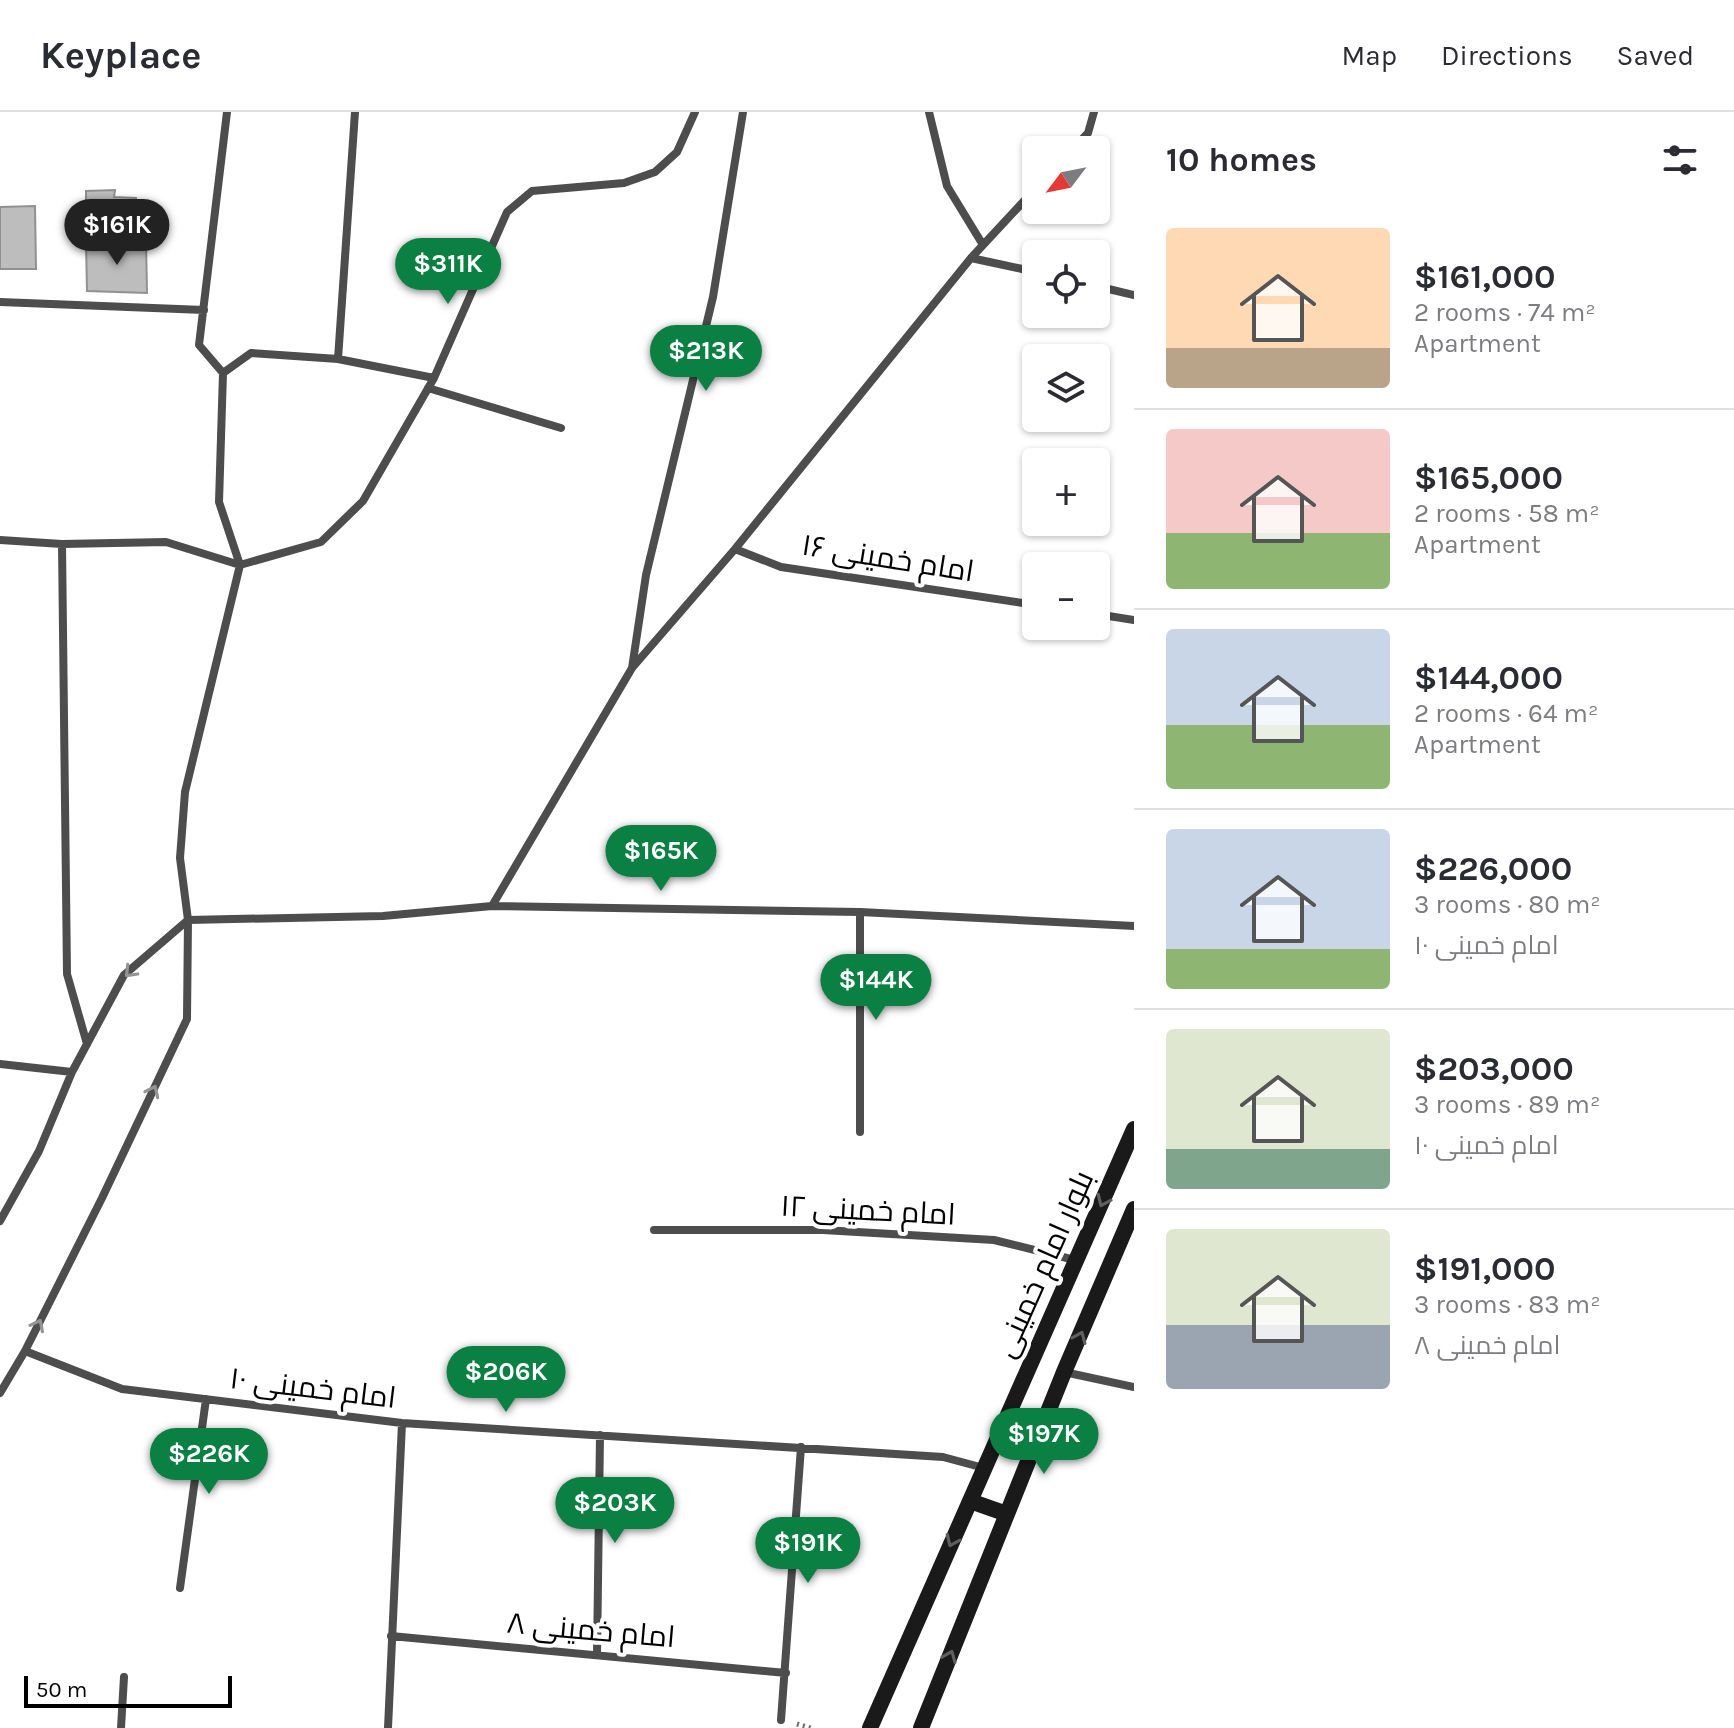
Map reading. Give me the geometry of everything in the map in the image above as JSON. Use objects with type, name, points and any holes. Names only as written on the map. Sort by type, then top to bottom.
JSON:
[{"type":"main road","name":"بلوار امام خمینی","points":[[870,1728],[1134,1129]]},
{"type":"main road","name":"بلوار امام خمینی","points":[[921,1728],[1064,1372],[1134,1209]]},
{"type":"main road","points":[[970,1501],[1007,1514]]},
{"type":"street","points":[[0,1393],[25,1351],[187,1019],[188,920],[180,858],[185,792],[240,565],[219,502],[223,373],[199,345],[227,112]]},
{"type":"street","points":[[338,359],[355,112]]},
{"type":"street","points":[[0,540],[62,544],[166,542],[240,565],[321,542],[363,501],[434,378],[507,212],[532,191],[624,183],[655,172],[677,152],[695,112]]},
{"type":"street","points":[[632,668],[646,575],[713,297],[743,112]]},
{"type":"street","points":[[929,112],[947,186],[983,245]]},
{"type":"street","points":[[1085,136],[1094,112]]},
{"type":"street","points":[[492,906],[632,668],[735,549],[971,258],[1022,203]]},
{"type":"street","points":[[971,258],[1022,269]]},
{"type":"street","points":[[1110,289],[1134,295]]},
{"type":"street","points":[[0,302],[204,310]]},
{"type":"street","points":[[223,373],[251,353],[338,359],[434,378]]},
{"type":"street","points":[[428,388],[561,428]]},
{"type":"street","points":[[62,544],[67,974],[87,1044]]},
{"type":"street","name":"امام خمینی ۱۶","points":[[735,549],[781,567],[1022,603]]},
{"type":"street","points":[[1110,616],[1134,620]]},
{"type":"street","points":[[0,1221],[39,1151],[72,1072],[124,975],[188,920],[383,916],[492,906],[860,912],[1134,926]]},
{"type":"street","points":[[860,912],[860,1132]]},
{"type":"street","points":[[0,1064],[72,1072]]},
{"type":"street","name":"امام خمینی ۱۲","points":[[654,1230],[823,1230],[994,1240],[1076,1261]]},
{"type":"street","name":"امام خمینی ۱۰","points":[[25,1351],[122,1389],[402,1423],[943,1457],[984,1468]]},
{"type":"street","points":[[1064,1372],[1134,1387]]},
{"type":"street","points":[[180,1588],[206,1399]]},
{"type":"street","points":[[388,1728],[402,1423]]},
{"type":"street","points":[[597,1655],[600,1435]]},
{"type":"street","points":[[781,1720],[801,1447]]},
{"type":"street","name":"امام خمینی ۸","points":[[391,1636],[786,1673]]},
{"type":"street","points":[[121,1728],[124,1677]]},
{"type":"building","points":[[115,190],[114,197],[136,198],[137,242],[86,243],[86,191]]},
{"type":"building","points":[[35,206],[36,269],[0,269],[0,207]]},
{"type":"building","points":[[146,242],[147,293],[87,291],[86,243]]}]
